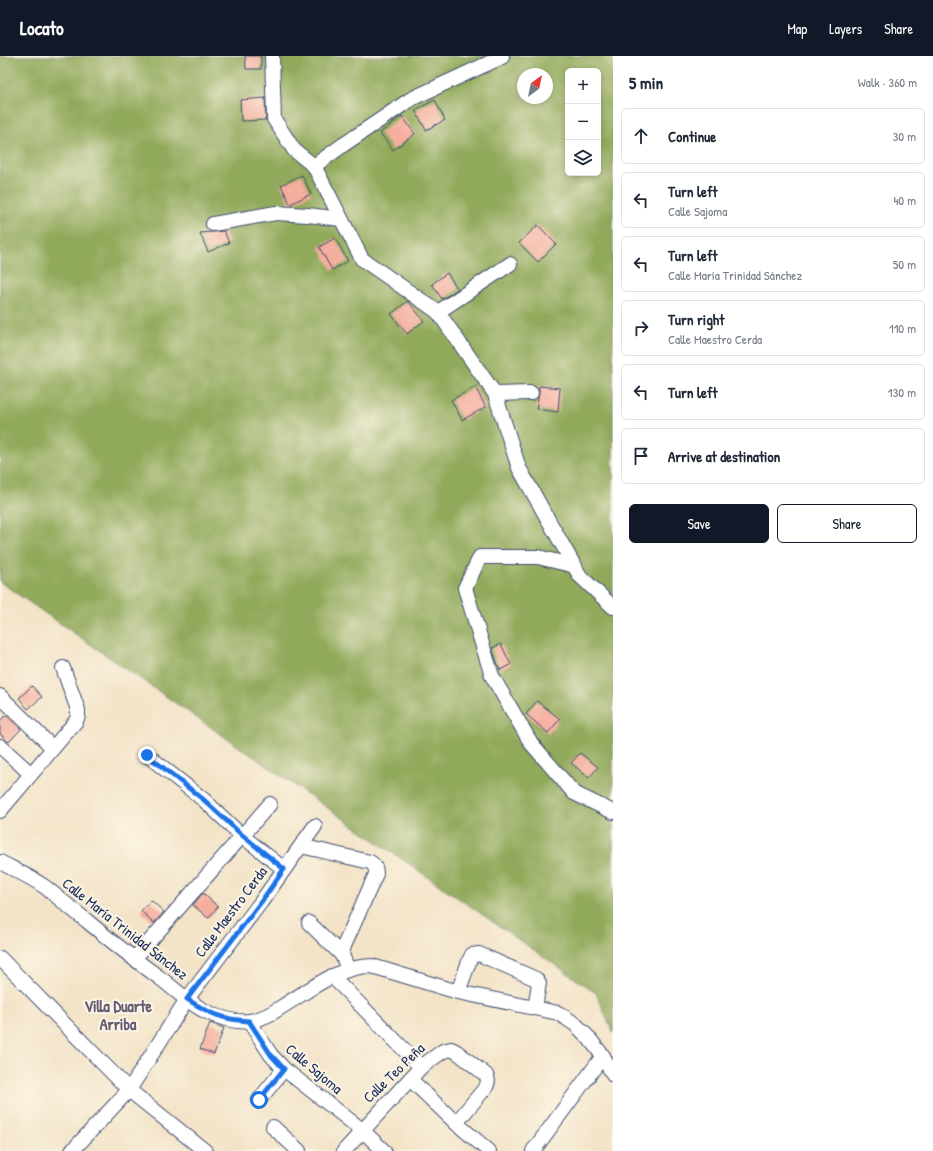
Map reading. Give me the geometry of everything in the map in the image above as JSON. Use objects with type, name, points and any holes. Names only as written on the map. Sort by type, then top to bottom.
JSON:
[{"type":"street","points":[[272,56],[274,119],[294,150],[314,166],[362,259],[438,312],[495,394],[519,468],[580,576],[613,607]]},
{"type":"street","points":[[314,166],[411,99],[502,57]]},
{"type":"street","points":[[213,224],[276,213],[341,219]]},
{"type":"street","points":[[438,312],[510,264]]},
{"type":"street","points":[[495,394],[531,394]]},
{"type":"street","points":[[575,566],[538,557],[480,557],[465,588],[492,676],[531,743],[574,793],[613,812]]},
{"type":"street","points":[[0,811],[76,721],[78,710],[64,668]]},
{"type":"street","points":[[0,696],[53,748]]},
{"type":"street","points":[[0,746],[31,774]]},
{"type":"street","points":[[147,755],[204,800],[242,835],[284,869]]},
{"type":"street","points":[[134,959],[270,804]]},
{"type":"street","name":"Calle Maestro Cerda","points":[[72,1151],[129,1090],[187,999],[256,908],[315,826]]},
{"type":"street","points":[[301,846],[370,862],[376,869],[376,874],[346,938],[342,955]]},
{"type":"street","name":"Calle María Trinidad Sánchez","points":[[0,862],[28,876],[46,888],[134,959],[187,999],[204,1010],[218,1016],[232,1020],[249,1021],[262,1018],[332,976],[359,966],[372,966],[458,992],[558,1013],[575,1024],[603,1056],[613,1075]]},
{"type":"street","points":[[309,923],[342,955],[348,969]]},
{"type":"street","points":[[458,992],[472,955],[479,954],[536,979],[540,987],[535,1008]]},
{"type":"street","points":[[0,958],[129,1090],[205,1151]]},
{"type":"street","points":[[332,976],[422,1067]]},
{"type":"street","name":"Calle Sajoma","points":[[249,1021],[271,1055],[284,1069],[362,1130],[384,1151]]},
{"type":"street","name":"Calle Teo Peña","points":[[344,1151],[410,1079],[443,1050],[452,1049],[488,1078],[489,1082],[486,1088],[456,1123]]},
{"type":"street","points":[[533,1151],[603,1056]]},
{"type":"street","points":[[259,1100],[284,1069]]},
{"type":"street","points":[[410,1079],[456,1123],[489,1151]]},
{"type":"street","points":[[273,1127],[299,1151]]},
{"type":"green space","points":[[0,56],[613,56],[613,1033],[596,993],[0,582]]},
{"type":"building","points":[[245,56],[261,56],[261,69],[246,69]]},
{"type":"building","points":[[265,98],[266,120],[241,121],[240,100]]},
{"type":"building","points":[[435,100],[445,120],[426,130],[415,110]]},
{"type":"building","points":[[402,116],[415,134],[393,150],[380,133]]},
{"type":"building","points":[[302,175],[311,194],[290,204],[281,185]]},
{"type":"building","points":[[538,225],[556,244],[538,262],[519,243]]},
{"type":"building","points":[[224,231],[229,243],[208,252],[200,233]]},
{"type":"building","points":[[335,238],[348,261],[332,270],[319,247]]},
{"type":"building","points":[[447,273],[458,289],[442,299],[432,284]]},
{"type":"building","points":[[408,301],[424,321],[407,334],[391,314]]},
{"type":"building","points":[[539,386],[560,388],[558,412],[536,409]]},
{"type":"building","points":[[475,387],[486,407],[462,420],[451,400]]},
{"type":"building","points":[[501,644],[511,665],[500,670],[492,648]]},
{"type":"building","points":[[32,686],[42,697],[28,709],[19,698]]},
{"type":"building","points":[[537,701],[560,719],[548,733],[526,714]]},
{"type":"building","points":[[6,715],[21,729],[9,742],[0,734],[0,721]]},
{"type":"building","points":[[580,753],[598,767],[589,778],[571,763]]},
{"type":"building","points":[[203,893],[218,907],[208,918],[193,905]]},
{"type":"building","points":[[151,900],[164,912],[154,923],[141,911]]},
{"type":"building","points":[[210,1023],[224,1028],[214,1054],[200,1049]]},
{"type":"district","name":"Villa Duarte Arriba","points":[[118,1015]]},
{"type":"route","points":[[147,755],[186,785],[242,835],[284,869],[261,902],[187,999],[204,1010],[218,1016],[232,1020],[249,1021],[271,1055],[284,1069],[259,1100]]}]
